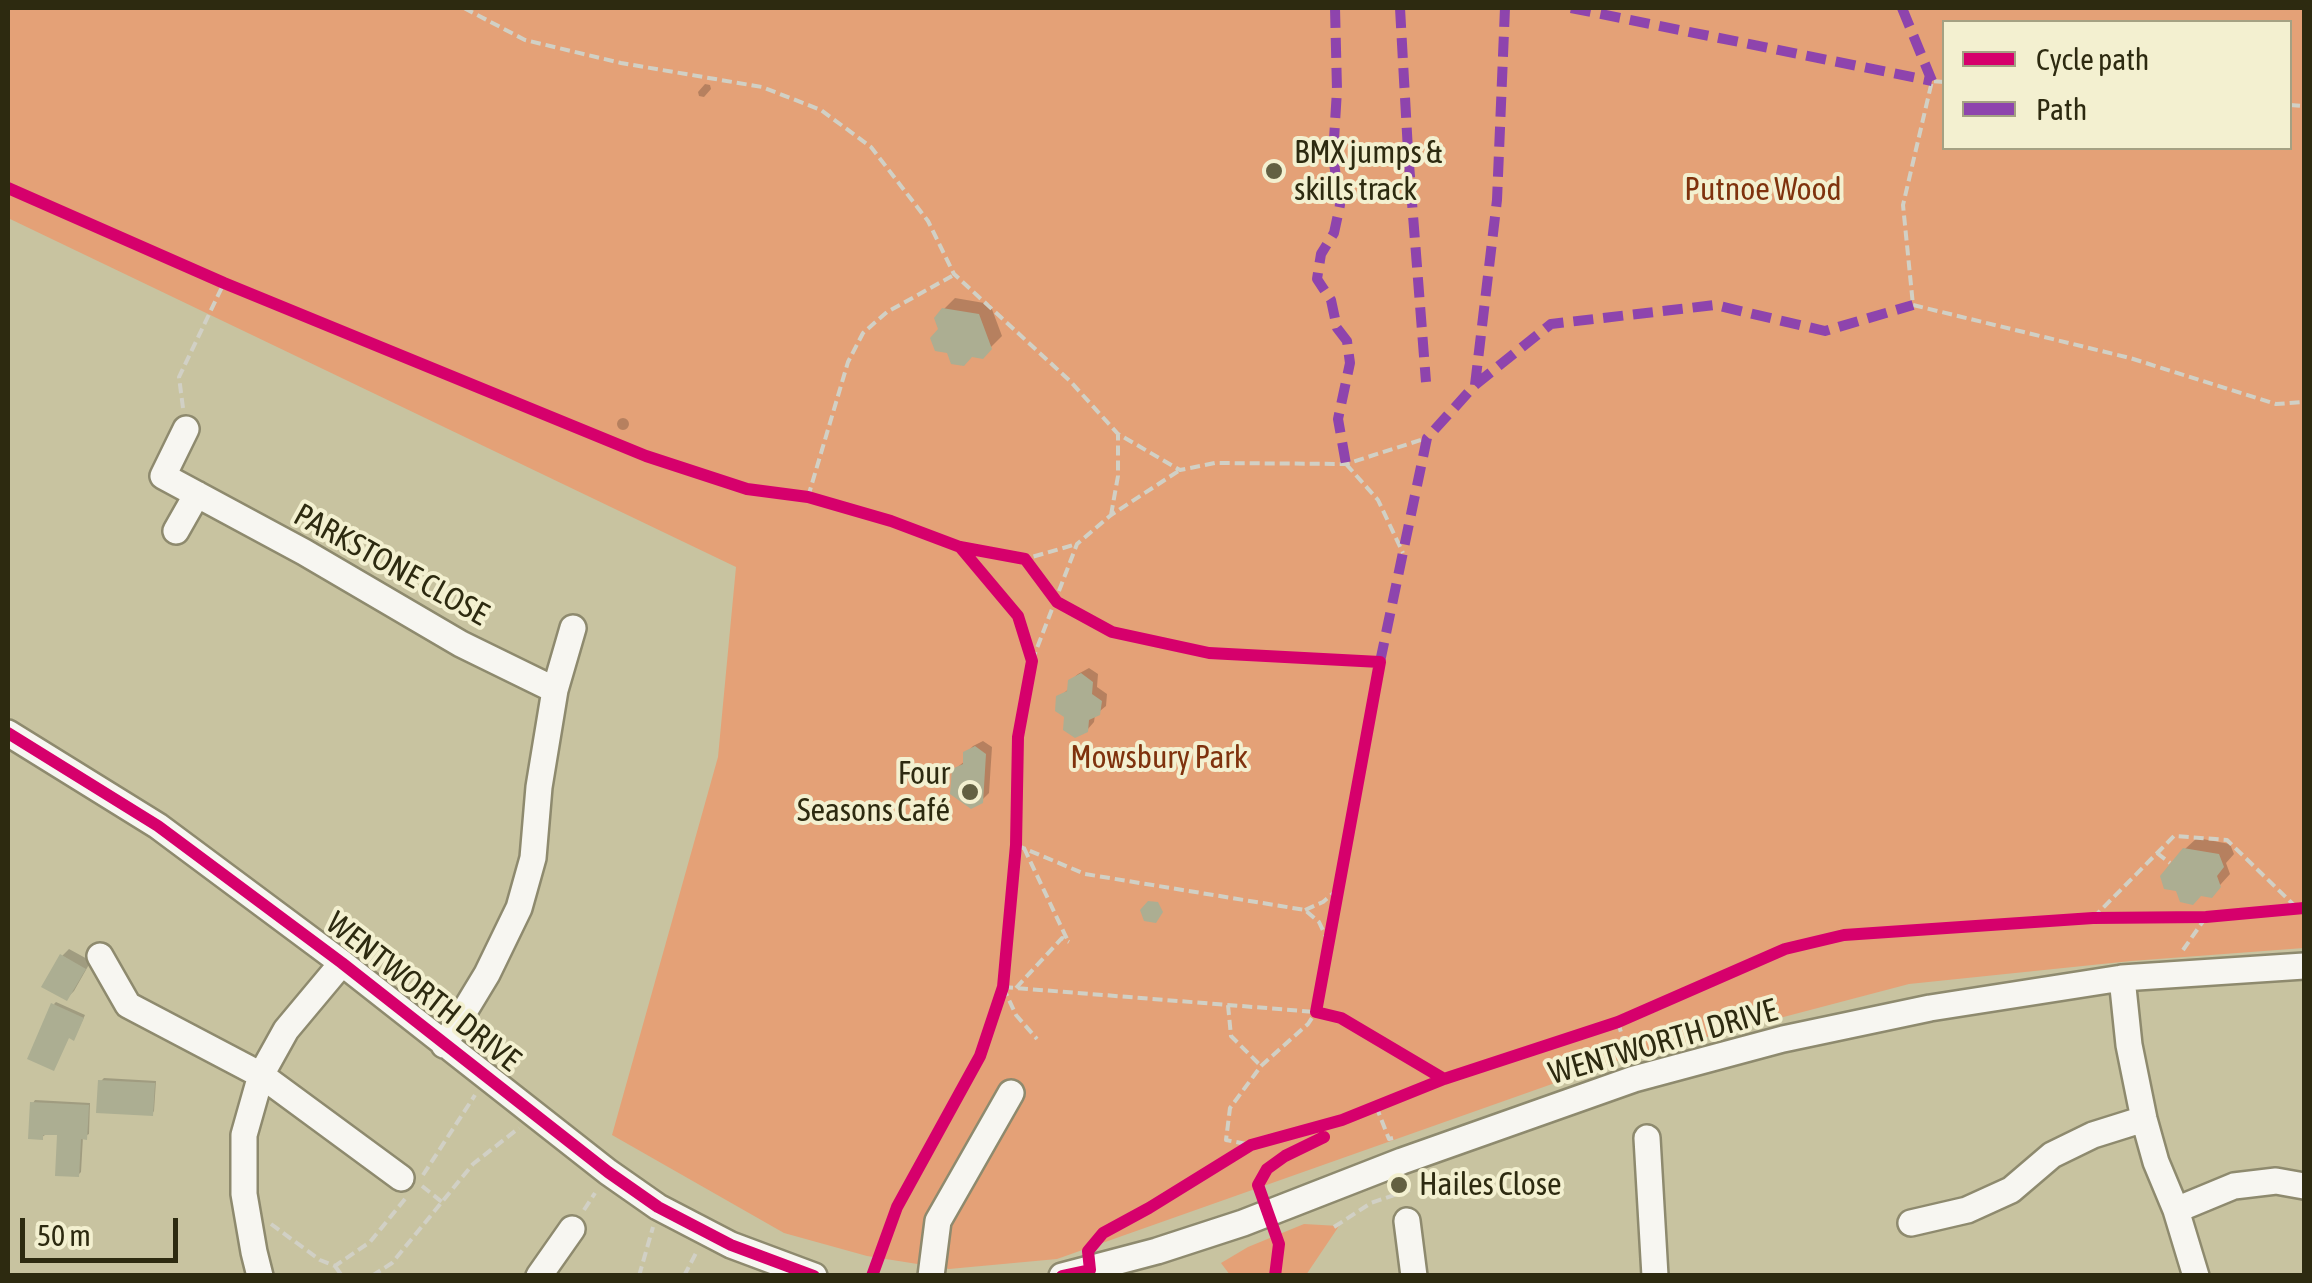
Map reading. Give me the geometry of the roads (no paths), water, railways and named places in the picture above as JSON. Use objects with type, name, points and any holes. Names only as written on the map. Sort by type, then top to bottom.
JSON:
[{"type":"street","name":"PARKSTONE CLOSE","points":[[186,429],[163,476],[304,552],[461,644],[555,690]]},
{"type":"street","points":[[176,531],[197,494]]},
{"type":"street","points":[[444,1045],[487,974],[519,908],[533,858],[539,787],[555,690],[573,628]]},
{"type":"street","name":"WENTWORTH DRIVE","points":[[8,733],[158,826],[658,1207],[731,1245],[814,1276]]},
{"type":"street","points":[[100,956],[120,1013],[260,1074],[408,1186]]},
{"type":"street","points":[[260,1276],[244,1194],[244,1135],[260,1074],[286,1030],[342,963]]},
{"type":"street","name":"WENTWORTH DRIVE","points":[[1065,1275],[1243,1223],[1322,1192],[1400,1148],[1783,1039],[1930,1008],[2122,978],[2304,966]]},
{"type":"street","points":[[2122,978],[2129,1045],[2144,1118],[2196,1276]]},
{"type":"street","points":[[931,1276],[938,1220],[1011,1093]]},
{"type":"street","points":[[1911,1223],[1968,1210],[2011,1190],[2052,1155],[2144,1118]]},
{"type":"street","points":[[1647,1138],[1655,1276]]},
{"type":"street","points":[[2176,1210],[2234,1186],[2276,1181],[2304,1186]]},
{"type":"street","points":[[1407,1221],[1414,1276]]},
{"type":"street","points":[[540,1276],[572,1229]]},
{"type":"place","name":"BMX jumps & skills track","points":[[1274,171]]},
{"type":"place","name":"Four Seasons Café","points":[[970,792]]},
{"type":"place","name":"Hailes Close","points":[[1399,1185]]},
{"type":"park label","name":"Putnoe Wood","points":[[1763,190]]},
{"type":"park label","name":"Mowsbury Park","points":[[1159,758]]}]
